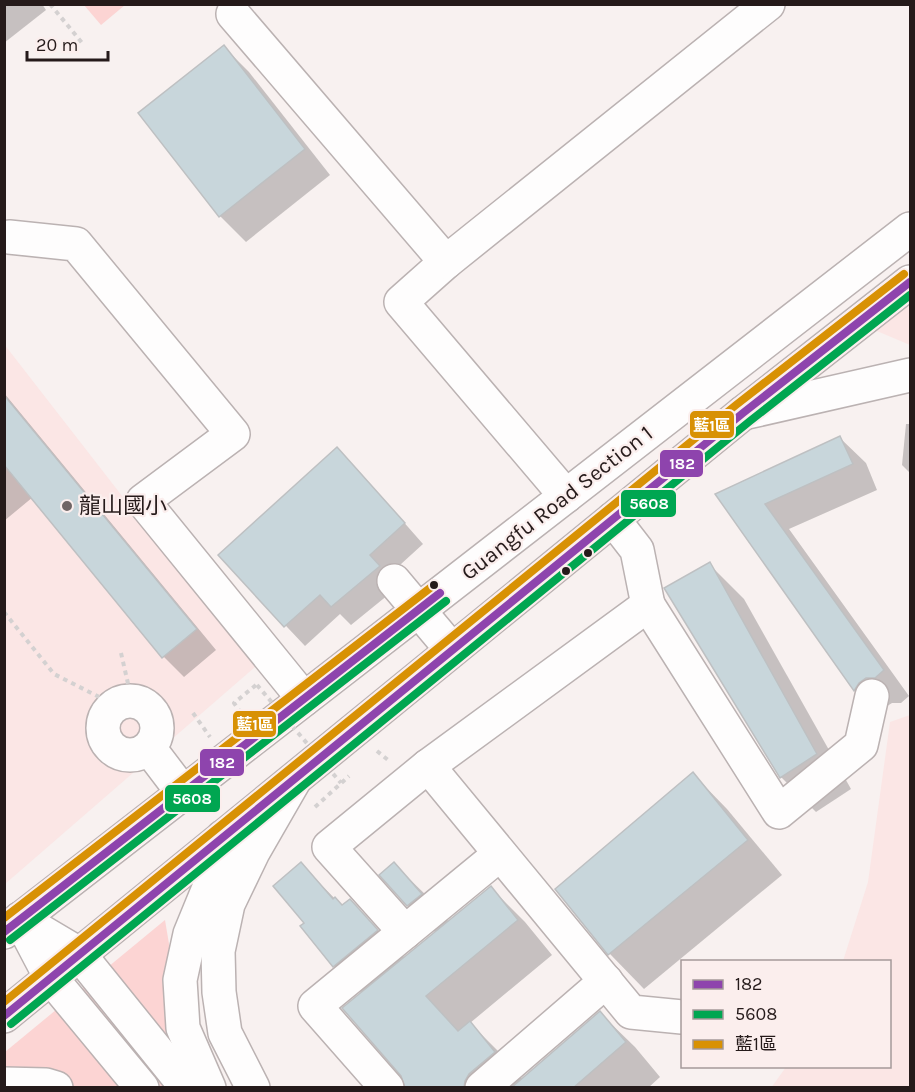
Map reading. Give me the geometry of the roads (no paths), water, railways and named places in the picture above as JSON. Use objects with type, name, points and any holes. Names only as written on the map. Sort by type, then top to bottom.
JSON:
[{"type":"main road","points":[[566,496],[401,302],[446,262],[768,4]]},
{"type":"main road","points":[[233,14],[446,262]]},
{"type":"main road","name":"Guangfu Road Section 1","points":[[12,926],[910,229]]},
{"type":"main road","points":[[9,237],[76,244],[233,434],[143,501],[304,699]]},
{"type":"main road","name":"Guangfu Road Section 1","points":[[4,1016],[743,413],[910,282]]},
{"type":"main road","points":[[743,413],[910,375]]},
{"type":"main road","points":[[613,519],[637,550],[648,605],[779,812],[861,746],[872,696]]},
{"type":"main road","points":[[394,581],[452,650]]},
{"type":"main road","points":[[405,932],[329,847],[428,766],[648,605]]},
{"type":"main road","points":[[124,703],[141,703],[154,715],[157,732],[149,748],[141,753],[123,755],[115,752],[108,745],[102,729],[104,719],[124,703]]},
{"type":"main road","points":[[149,748],[184,794]]},
{"type":"main road","points":[[428,766],[631,1012],[681,1017]]},
{"type":"main road","points":[[253,1088],[225,1033],[219,992],[218,951],[228,904],[253,852],[296,778]]},
{"type":"main road","points":[[209,1088],[183,1028],[180,980],[190,934],[213,878],[223,837]]},
{"type":"main road","points":[[387,1088],[315,1006],[500,854]]},
{"type":"main road","points":[[12,926],[79,954],[187,1088]]},
{"type":"main road","points":[[12,926],[51,978],[142,1088]]},
{"type":"main road","points":[[483,1088],[606,981]]},
{"type":"main road","points":[[4,1084],[46,1085],[56,1088]]},
{"type":"place","name":"龍山國小","points":[[67,506]]}]
